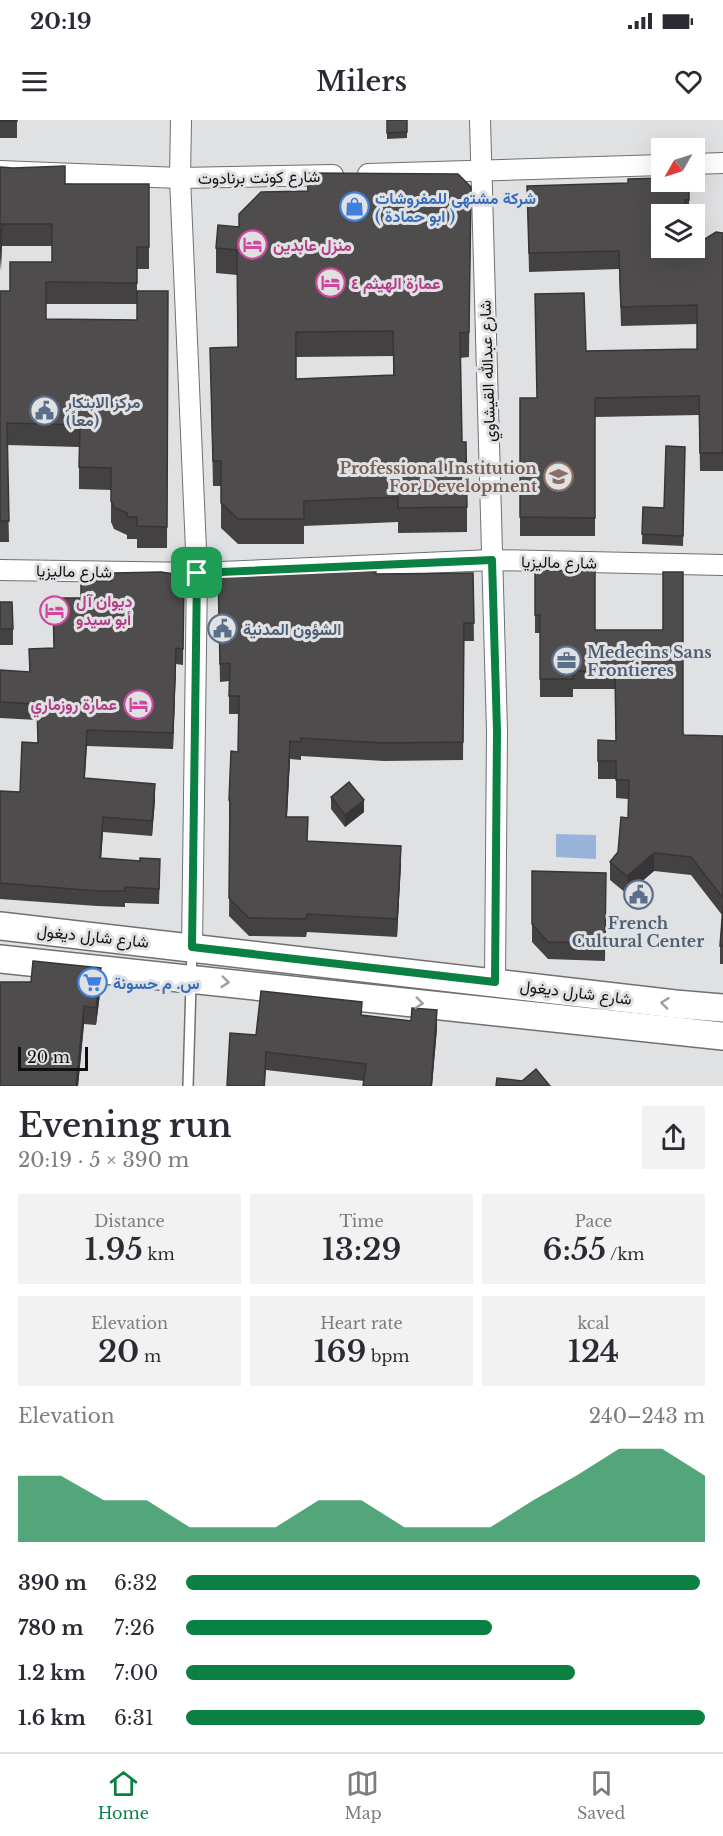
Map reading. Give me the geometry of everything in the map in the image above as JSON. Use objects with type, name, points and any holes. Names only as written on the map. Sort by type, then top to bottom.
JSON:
[{"type":"main road","name":"شارع شارل ديغول","points":[[0,926],[723,1008]]},
{"type":"main road","name":"شارع شارل ديغول","points":[[0,959],[723,1036]]},
{"type":"street","points":[[180,120],[180,178],[197,573],[192,947]]},
{"type":"street","name":"شارع عبدالله القيشاوي","points":[[480,120],[497,731],[495,982]]},
{"type":"street","points":[[705,164],[723,163]]},
{"type":"street","name":"شارع كونت برنادوت","points":[[0,171],[180,178],[651,165]]},
{"type":"street","name":"شارع ماليزيا","points":[[0,570],[197,573],[492,560],[723,565]]},
{"type":"lane","points":[[188,1086],[192,947]]},
{"type":"water","points":[[556,834],[596,835],[596,859],[556,857]]},
{"type":"building","points":[[387,120],[407,120],[407,132],[387,133]]},
{"type":"building","points":[[65,166],[65,184],[149,184],[149,247],[137,247],[137,283],[46,282],[46,319],[137,320],[137,291],[168,291],[167,527],[137,526],[137,517],[127,517],[127,513],[114,507],[111,501],[111,468],[79,467],[80,425],[7,423],[9,521],[0,521],[0,291],[10,291],[10,262],[52,262],[52,224],[2,224],[0,250],[0,167]]},
{"type":"building","points":[[307,173],[458,174],[471,187],[469,332],[460,333],[462,442],[466,442],[467,507],[398,508],[398,497],[304,501],[304,519],[238,519],[221,503],[221,461],[213,461],[210,348],[238,347],[237,250],[216,248],[218,225],[239,227],[239,214],[261,192],[308,191]],"holes":[[[393,331],[394,375],[296,379],[296,332]]]},
{"type":"building","points":[[651,178],[651,192],[689,192],[689,200],[685,200],[685,204],[651,204],[651,258],[705,258],[705,239],[716,232],[723,233],[723,453],[700,453],[699,396],[595,398],[595,518],[520,517],[520,398],[537,398],[535,294],[584,293],[586,351],[697,349],[697,305],[621,307],[619,251],[529,253],[527,186],[628,183],[628,179]]},
{"type":"building","points":[[666,446],[685,447],[683,536],[642,534],[643,507],[664,508]]},
{"type":"building","points":[[315,568],[376,572],[376,574],[473,573],[474,623],[464,623],[463,742],[384,743],[301,738],[301,742],[290,741],[286,817],[308,817],[307,841],[401,846],[397,919],[307,914],[306,919],[249,918],[229,898],[231,751],[238,752],[239,696],[229,696],[230,663],[220,664],[218,574],[315,572]]},
{"type":"building","points":[[535,570],[595,571],[595,630],[663,630],[663,572],[683,572],[683,733],[684,735],[723,736],[723,898],[691,857],[654,853],[627,876],[610,862],[618,852],[621,817],[628,818],[629,780],[616,780],[616,761],[598,761],[598,740],[616,741],[615,671],[573,671],[573,679],[540,679],[540,615],[535,615]]},
{"type":"building","points":[[112,573],[174,574],[184,588],[183,649],[176,648],[173,733],[87,730],[84,778],[155,784],[152,821],[103,817],[100,858],[140,861],[140,858],[160,859],[159,889],[125,887],[125,891],[97,891],[0,883],[0,791],[20,792],[22,742],[38,743],[37,704],[0,702],[0,670],[30,672],[29,649],[54,648],[53,598],[81,598],[81,581],[111,581]]},
{"type":"building","points":[[0,602],[12,602],[13,629],[0,629]]},
{"type":"building","points":[[349,782],[364,800],[345,815],[331,797]]},
{"type":"building","points":[[532,871],[606,873],[605,943],[548,942],[532,924]]},
{"type":"building","points":[[723,906],[723,946],[720,946]]},
{"type":"building","points":[[33,961],[101,968],[96,1008],[84,1006],[76,1086],[0,1086],[0,982],[31,982]]},
{"type":"building","points":[[261,991],[362,1002],[361,1015],[411,1021],[412,1008],[437,1010],[431,1086],[363,1086],[366,1064],[266,1052],[264,1086],[227,1086],[230,1033],[256,1035]]},
{"type":"building","points":[[536,1069],[550,1086],[496,1086],[497,1078],[522,1081]]},
{"type":"place","name":"شركة مشتهى للمفروشات ( ابو حمادة )","points":[[354,207]]},
{"type":"place","name":"منزل عابدين","points":[[252,245]]},
{"type":"place","name":"عمارة الهيثم ٤","points":[[330,283]]},
{"type":"place","name":"مركز الابتكار (معاً)","points":[[45,411]]},
{"type":"place","name":"Professional Institution For Development","points":[[558,477]]},
{"type":"place","name":"ديوان آل أبو سيدو","points":[[55,610]]},
{"type":"place","name":"الشؤون المدنية","points":[[222,629]]},
{"type":"place","name":"Medecins Sans Frontieres","points":[[566,661]]},
{"type":"place","name":"عمارة روزماري","points":[[138,704]]},
{"type":"place","name":"French Cultural Center","points":[[638,895]]},
{"type":"place","name":"س. م حسونة","points":[[92,983]]},
{"type":"route","points":[[492,560],[497,731],[495,982],[192,947],[197,573],[492,560]]}]
